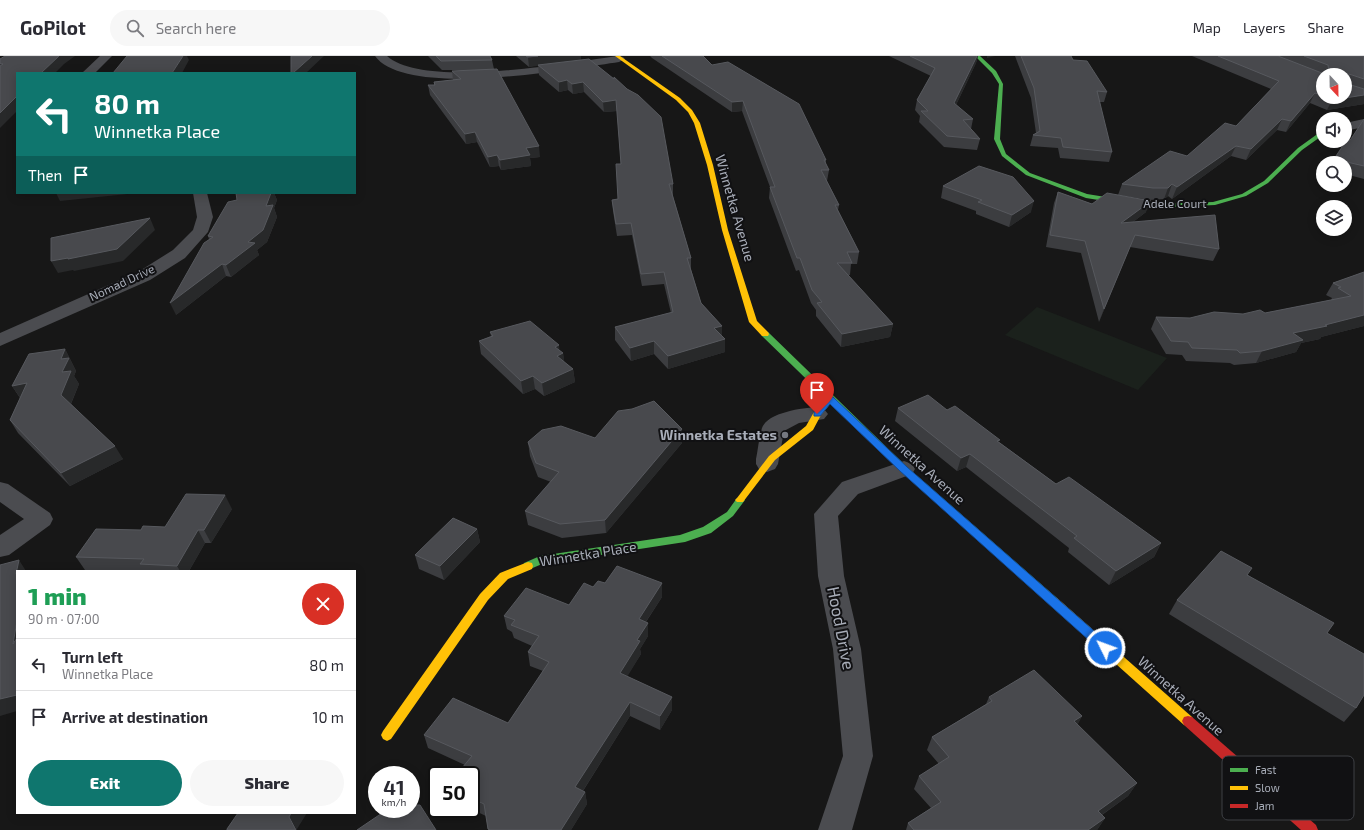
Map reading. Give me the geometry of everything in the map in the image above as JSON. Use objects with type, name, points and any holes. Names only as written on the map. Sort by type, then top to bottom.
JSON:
[{"type":"street","points":[[89,72],[107,56]]},
{"type":"street","points":[[380,56],[383,62],[404,70],[447,75],[507,74],[618,58]]},
{"type":"street","name":"Adele Court","points":[[976,56],[994,72],[1001,84],[997,139],[1004,155],[1028,174],[1086,196],[1149,206],[1213,204],[1244,195],[1266,182],[1300,149],[1316,137]]},
{"type":"street","name":"Winnetka Avenue","points":[[618,58],[678,99],[694,118],[710,165],[725,230],[753,322],[824,406],[904,469],[1228,756]]},
{"type":"street","points":[[1352,126],[1364,123]]},
{"type":"street","name":"Nomad Drive","points":[[0,340],[48,317],[144,276],[179,254],[200,232],[205,217],[200,194]]},
{"type":"street","name":"Winnetka Place","points":[[387,735],[484,596],[504,576],[540,560],[681,539],[707,530],[730,514],[768,464],[768,451],[772,443],[773,428],[781,421],[824,406]]},
{"type":"street","name":"Hood Drive","points":[[836,830],[858,756],[847,649],[831,576],[826,514],[850,488],[904,469]]},
{"type":"street","points":[[0,490],[41,519],[0,548]]},
{"type":"street","name":"Winnetka Avenue","points":[[1300,820],[1311,830]]},
{"type":"shaded area","points":[[1037,307],[1167,358],[1138,390],[1005,335]]},
{"type":"building","points":[[5,56],[59,56],[42,72],[16,72],[16,97],[0,113],[0,66],[3,64],[0,64],[0,59]]},
{"type":"building","points":[[127,56],[183,56],[173,72],[114,72]]},
{"type":"building","points":[[291,56],[312,56],[294,72],[291,72]]},
{"type":"building","points":[[436,56],[490,56],[492,60],[441,61]]},
{"type":"building","points":[[662,56],[703,56],[712,65],[728,62],[799,104],[826,160],[824,160],[829,170],[821,170],[839,205],[835,205],[859,252],[847,252],[852,263],[837,263],[893,324],[842,334],[817,303],[822,302],[812,290],[800,258],[797,258],[770,187],[775,187],[743,101],[732,102]]},
{"type":"building","points":[[910,56],[977,56],[954,103],[973,119],[963,120],[980,139],[947,136],[921,111],[928,111],[917,100],[935,68]]},
{"type":"building","points":[[1021,56],[1071,56],[1073,60],[1087,61],[1107,92],[1097,91],[1112,152],[1063,147],[1061,138],[1033,135],[1040,131],[1034,88]]},
{"type":"building","points":[[1218,56],[1278,56],[1316,71],[1316,93],[1291,121],[1282,119],[1251,149],[1236,146],[1177,187],[1172,184],[1168,188],[1153,188],[1122,184],[1170,151],[1187,156],[1225,123],[1236,126],[1279,81]]},
{"type":"building","points":[[1304,56],[1364,56],[1364,79],[1352,75],[1352,68],[1328,68],[1328,65]]},
{"type":"building","points":[[589,59],[614,79],[614,77],[627,89],[638,95],[661,117],[673,184],[669,184],[691,258],[687,258],[701,303],[722,326],[714,328],[725,339],[668,356],[654,341],[630,348],[615,327],[673,312],[664,272],[641,274],[631,223],[616,224],[612,200],[618,199],[616,164],[621,164],[616,100],[603,102],[583,82],[572,84],[567,80],[559,82],[538,65]]},
{"type":"building","points":[[497,69],[539,146],[526,148],[530,155],[500,160],[497,155],[488,157],[475,132],[465,134],[428,85],[435,85],[434,82],[461,79],[452,71]]},
{"type":"building","points":[[1352,85],[1364,89],[1364,95],[1352,97]]},
{"type":"building","points":[[1364,119],[1364,166],[1352,163],[1352,156],[1336,156],[1341,148],[1352,148],[1352,137]]},
{"type":"building","points":[[979,166],[1013,177],[1034,201],[1012,215],[978,202],[982,200],[943,186]]},
{"type":"building","points":[[1058,192],[1092,204],[1107,193],[1151,201],[1121,223],[1215,215],[1219,249],[1135,235],[1104,309],[1085,241],[1050,235]]},
{"type":"building","points":[[236,194],[271,194],[266,206],[273,205],[263,230],[248,242],[255,243],[226,265],[222,264],[170,303],[204,243],[213,237],[208,236],[228,202],[237,200]]},
{"type":"building","points":[[150,218],[117,249],[51,261],[51,238]]},
{"type":"building","points":[[1364,272],[1364,315],[1325,325],[1327,326],[1293,333],[1303,340],[1262,351],[1240,353],[1237,350],[1192,348],[1188,342],[1171,341],[1156,317],[1190,318],[1214,312],[1243,314],[1260,310],[1265,313],[1351,296],[1338,288],[1341,287],[1333,283]]},
{"type":"building","points":[[530,321],[559,345],[555,347],[563,353],[557,356],[573,369],[542,383],[533,376],[521,381],[479,341],[493,336],[490,332]]},
{"type":"building","points":[[65,349],[61,359],[69,358],[62,372],[71,371],[61,395],[115,446],[61,473],[10,420],[27,383],[12,386],[29,354]]},
{"type":"building","points":[[928,395],[947,410],[955,406],[1000,440],[997,441],[1056,484],[1069,477],[1161,543],[1116,571],[1074,538],[1077,536],[970,454],[961,458],[898,408]]},
{"type":"building","points":[[654,401],[682,429],[605,520],[560,524],[525,511],[559,472],[536,463],[528,442],[542,430],[561,426],[595,438],[618,411],[632,409]]},
{"type":"building","points":[[186,494],[225,495],[204,530],[198,530],[177,566],[140,564],[144,559],[76,557],[96,529],[141,530],[143,526],[165,527]]},
{"type":"building","points":[[453,518],[477,529],[440,566],[415,555]]},
{"type":"building","points":[[1221,551],[1252,568],[1247,575],[1334,623],[1327,633],[1364,654],[1364,695],[1356,708],[1177,600]]},
{"type":"building","points":[[19,560],[16,570],[16,627],[13,644],[16,640],[16,695],[0,699],[0,565]]},
{"type":"building","points":[[617,566],[662,583],[639,619],[648,623],[637,640],[640,641],[620,673],[672,697],[660,716],[630,702],[575,787],[585,792],[561,830],[490,830],[488,829],[484,804],[480,802],[480,766],[464,766],[472,756],[424,735],[453,698],[508,723],[549,662],[528,652],[539,636],[511,625],[515,620],[504,616],[526,588],[569,605],[584,583],[593,587],[598,581],[605,583]]},
{"type":"building","points":[[1034,670],[1082,716],[1074,721],[1137,783],[1098,811],[1105,818],[1088,830],[914,830],[908,823],[941,802],[919,776],[949,757],[932,737],[992,701],[989,697]]},
{"type":"building","points":[[420,805],[436,830],[357,830],[375,818],[420,818]]},
{"type":"building","points":[[237,814],[290,814],[289,817],[296,830],[227,830]]},
{"type":"traffic: fast","points":[[977,56],[994,72],[1001,84],[997,139],[1004,155],[1028,174],[1086,196],[1149,206],[1213,204],[1244,195],[1266,182],[1300,149],[1316,137]]},
{"type":"traffic: fast","points":[[765,334],[904,469],[1053,601]]},
{"type":"traffic: fast","points":[[528,566],[540,560],[681,539],[707,530],[730,514],[740,500]]},
{"type":"traffic: slow","points":[[617,56],[678,99],[690,111],[697,123],[710,165],[725,230],[753,322],[765,334]]},
{"type":"traffic: slow","points":[[740,500],[772,458],[810,428],[817,414],[830,399]]},
{"type":"traffic: slow","points":[[387,735],[484,597],[504,576],[528,566]]},
{"type":"traffic: slow","points":[[1053,601],[1188,721]]},
{"type":"traffic: jam","points":[[1188,721],[1227,756]]},
{"type":"traffic: jam","points":[[1300,820],[1311,830]]},
{"type":"place","name":"Winnetka Estates","points":[[785,435]]},
{"type":"route","points":[[817,414],[830,399],[904,469],[1105,648]]}]
